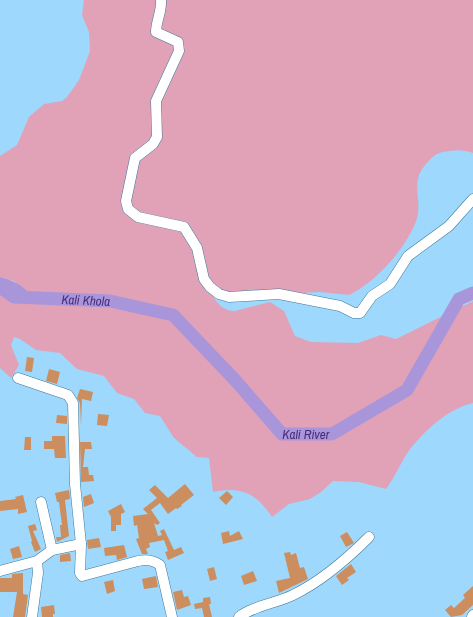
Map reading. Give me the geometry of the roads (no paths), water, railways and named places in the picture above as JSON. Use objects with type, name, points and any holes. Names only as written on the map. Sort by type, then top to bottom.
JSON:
[{"type":"street","points":[[160,0],[161,5],[156,22],[156,32],[178,42],[179,51],[156,101],[157,137],[153,144],[135,158],[126,201],[128,209],[138,217],[184,227],[197,248],[204,279],[210,288],[219,294],[229,297],[279,294],[340,306],[354,313],[360,313],[372,296],[390,284],[408,256],[449,226],[473,199]]},
{"type":"street","points":[[18,378],[68,395],[72,399],[74,408],[75,484],[81,544],[80,573],[82,576],[143,560],[155,561],[160,566],[172,617]]},
{"type":"street","points":[[41,502],[52,550]]},
{"type":"street","points":[[239,617],[245,613],[276,603],[308,586],[342,562],[370,537]]},
{"type":"street","points":[[0,571],[37,561],[52,550],[81,544]]},
{"type":"street","points":[[32,617],[38,573],[37,561]]},
{"type":"waterway","name":"Kali River","points":[[0,287],[14,297],[110,301],[173,315],[235,380],[282,434],[332,434],[407,390],[459,299],[473,293]]},
{"type":"water label","name":"Kali Khola","points":[[86,300]]}]
